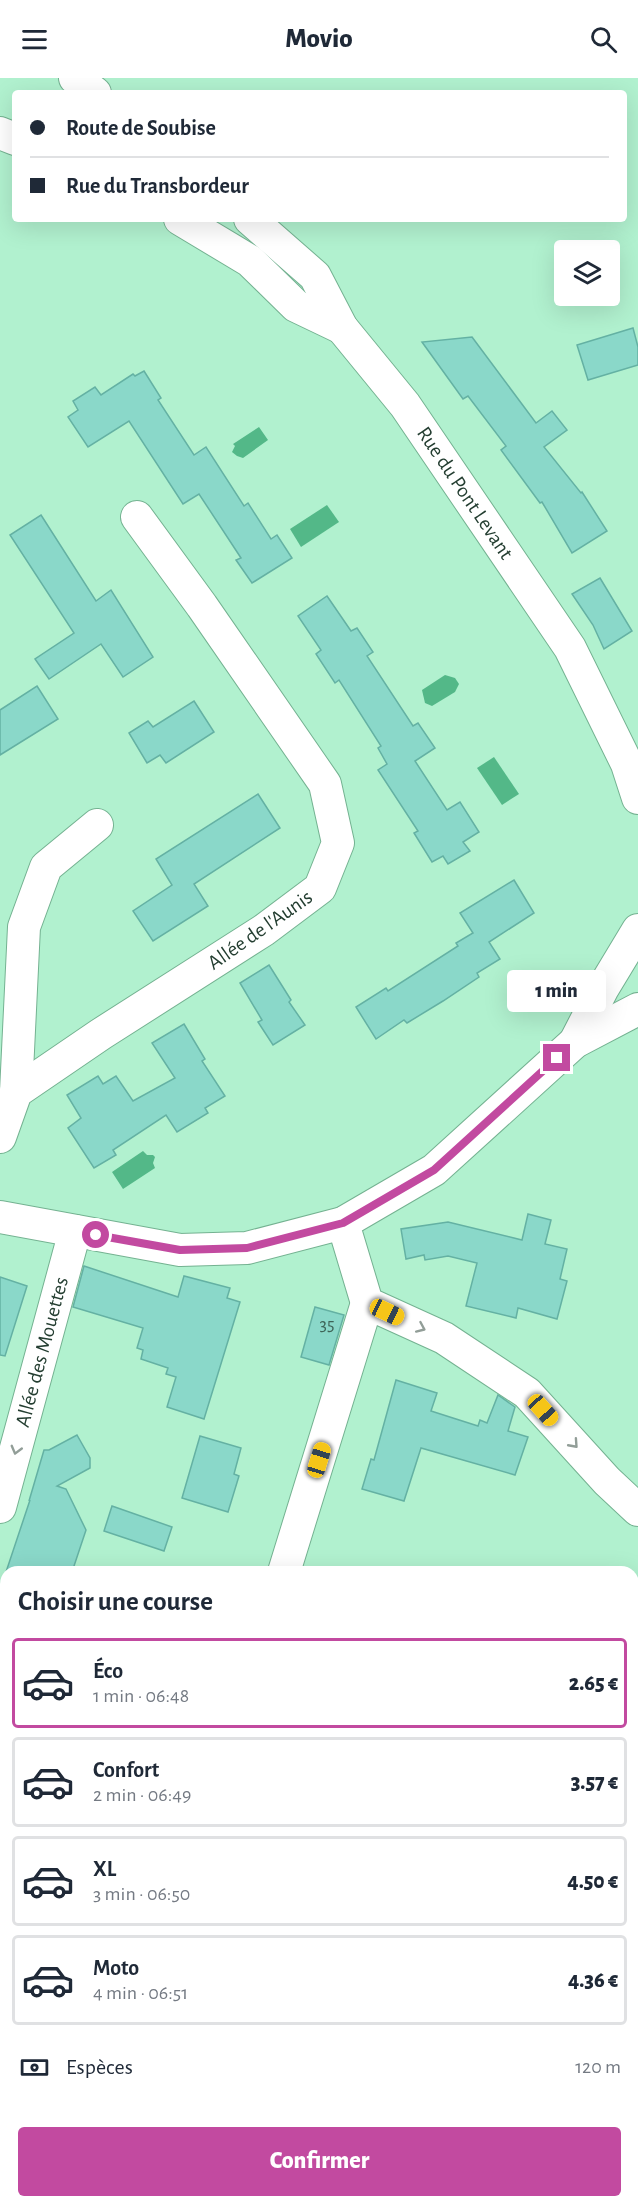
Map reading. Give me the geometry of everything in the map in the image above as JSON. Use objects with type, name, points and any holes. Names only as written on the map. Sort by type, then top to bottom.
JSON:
[{"type":"street","points":[[75,78],[91,90]]},
{"type":"street","points":[[185,222],[250,261],[296,306],[342,328]]},
{"type":"street","name":"Rue du Pont Levant","points":[[253,222],[315,276],[342,328],[405,405],[570,648],[627,764],[638,798]]},
{"type":"street","name":"Allée de l'Aunis","points":[[16,1092],[101,1034],[264,930],[320,888],[338,843],[326,783],[202,606],[137,518]]},
{"type":"street","points":[[0,1137],[16,1092],[24,927],[46,867],[97,825]]},
{"type":"street","points":[[575,1042],[603,988],[638,930]]},
{"type":"street","points":[[0,1217],[180,1250],[247,1248],[343,1223],[434,1170],[575,1042],[638,1009]]},
{"type":"street","points":[[286,1566],[367,1303],[343,1223]]},
{"type":"street","name":"Allée des Mouettes","points":[[0,1507],[75,1231]]},
{"type":"street","points":[[367,1303],[444,1338],[527,1393],[607,1481],[638,1510]]},
{"type":"shaded area","points":[[259,427],[268,440],[243,458],[232,452],[235,446],[233,444]]},
{"type":"shaded area","points":[[327,505],[339,522],[301,547],[290,529]]},
{"type":"shaded area","points":[[445,675],[455,678],[459,684],[455,692],[432,706],[425,703],[422,690]]},
{"type":"shaded area","points":[[494,757],[519,794],[502,805],[477,768]]},
{"type":"shaded area","points":[[143,1151],[155,1157],[153,1163],[155,1168],[123,1189],[112,1172]]},
{"type":"building","points":[[633,328],[638,347],[638,365],[588,380],[577,345]]},
{"type":"building","points":[[472,337],[536,423],[552,411],[567,430],[544,447],[582,492],[607,531],[572,553],[542,502],[540,503],[501,450],[506,446],[468,396],[463,399],[422,342]]},
{"type":"building","points":[[144,371],[161,398],[158,400],[194,455],[206,447],[244,506],[248,503],[271,539],[277,535],[292,558],[252,583],[236,560],[241,558],[199,494],[183,504],[129,421],[88,447],[68,417],[78,410],[73,401],[95,387],[101,395],[133,374],[135,376]]},
{"type":"building","points":[[41,515],[96,601],[111,590],[153,657],[123,677],[101,644],[49,679],[35,659],[74,633],[10,535]]},
{"type":"building","points":[[600,578],[632,631],[604,649],[593,625],[572,594]]},
{"type":"building","points":[[327,596],[351,631],[357,628],[373,652],[367,656],[413,726],[418,723],[435,748],[415,761],[447,810],[460,802],[479,832],[463,842],[470,851],[448,864],[443,856],[432,862],[414,833],[418,831],[378,770],[387,764],[378,748],[381,746],[339,680],[335,683],[316,654],[321,650],[298,616]]},
{"type":"building","points":[[37,686],[58,719],[0,755],[0,710]]},
{"type":"building","points":[[194,701],[214,732],[166,763],[160,755],[147,763],[129,733],[148,721],[153,727]]},
{"type":"building","points":[[258,794],[280,828],[194,884],[208,906],[153,941],[133,911],[172,885],[156,859]]},
{"type":"building","points":[[514,880],[534,913],[489,942],[500,959],[477,973],[479,977],[443,1001],[407,1023],[404,1020],[376,1039],[356,1007],[386,988],[388,991],[458,946],[456,943],[473,933],[460,913]]},
{"type":"building","points":[[269,965],[291,1000],[289,1002],[305,1025],[273,1045],[258,1022],[262,1020],[240,983]]},
{"type":"building","points":[[184,1024],[205,1059],[202,1061],[225,1096],[205,1108],[208,1113],[177,1132],[166,1115],[113,1150],[116,1155],[94,1168],[68,1128],[81,1118],[67,1095],[98,1076],[103,1084],[116,1076],[133,1101],[175,1078],[152,1043]]},
{"type":"building","points":[[528,1214],[551,1220],[545,1244],[567,1249],[560,1279],[567,1281],[557,1319],[518,1308],[516,1318],[466,1306],[477,1263],[448,1256],[425,1260],[424,1255],[406,1259],[401,1229],[448,1222],[522,1240]]},
{"type":"building","points":[[84,1266],[178,1297],[184,1276],[230,1288],[227,1298],[240,1302],[204,1419],[167,1407],[176,1377],[166,1374],[168,1368],[141,1359],[143,1350],[137,1348],[143,1328],[73,1307]]},
{"type":"building","points":[[0,1277],[27,1286],[5,1356],[0,1355]]},
{"type":"building","points":[[315,1307],[344,1315],[329,1365],[301,1357]]},
{"type":"building","points":[[396,1380],[437,1393],[431,1411],[478,1426],[480,1420],[487,1423],[498,1395],[515,1407],[508,1431],[528,1437],[515,1475],[421,1448],[404,1501],[362,1489],[371,1459],[374,1460]]},
{"type":"building","points":[[77,1435],[90,1458],[90,1468],[57,1486],[66,1489],[86,1530],[74,1566],[8,1566],[44,1450],[49,1450]]},
{"type":"building","points":[[200,1436],[241,1448],[234,1474],[239,1476],[228,1512],[182,1498]]},
{"type":"building","points":[[112,1506],[172,1527],[164,1551],[104,1531]]},
{"type":"route","points":[[96,1235],[180,1250],[247,1248],[343,1223],[434,1170],[557,1058]]}]
